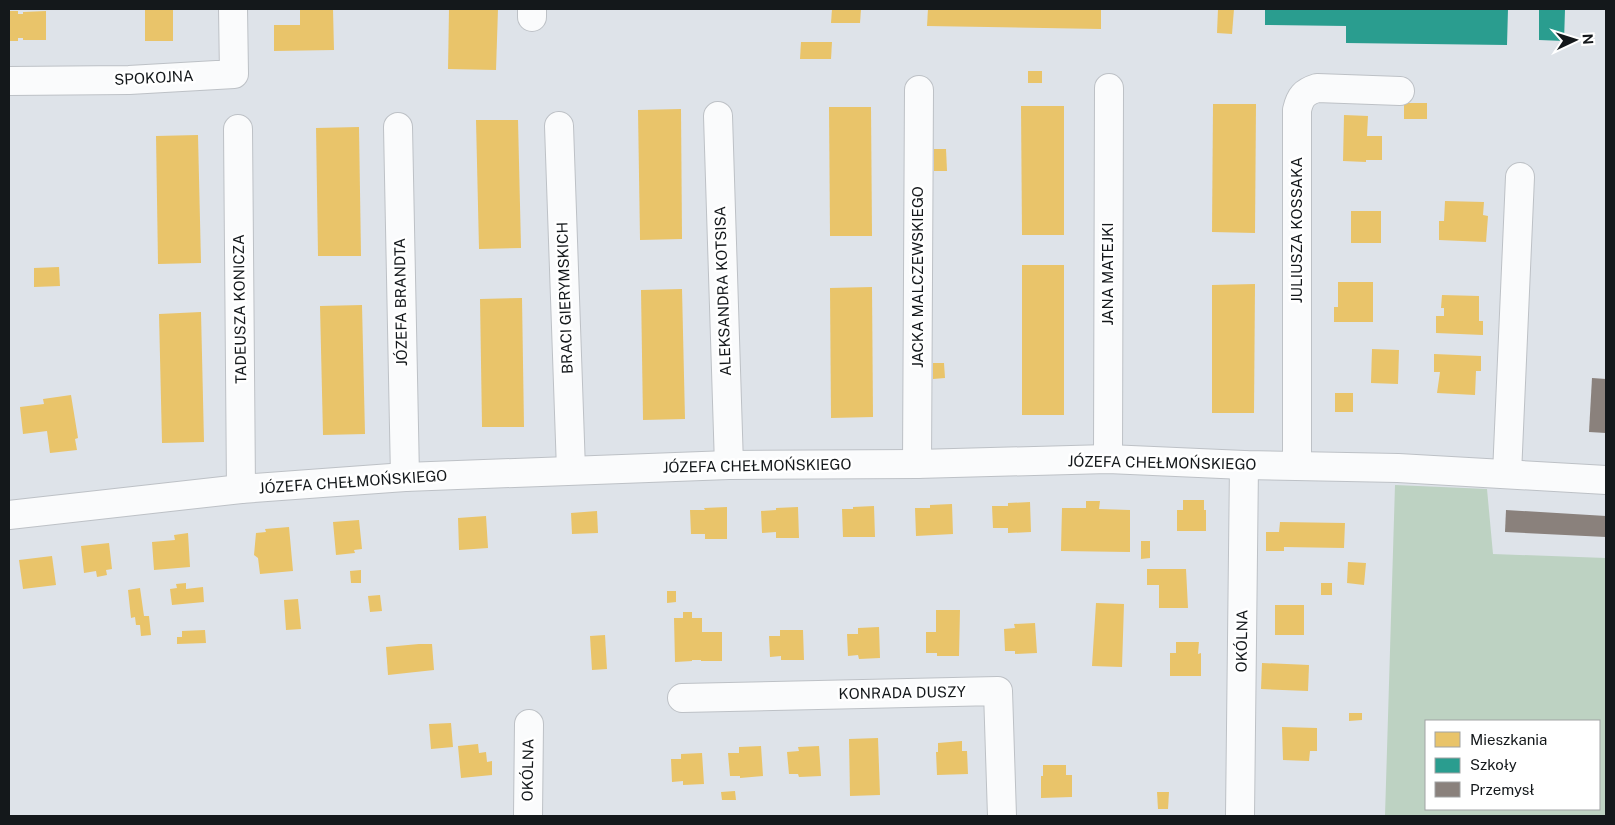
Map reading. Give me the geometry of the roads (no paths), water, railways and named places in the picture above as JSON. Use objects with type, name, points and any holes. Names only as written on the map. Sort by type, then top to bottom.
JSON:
[{"type":"street","name":"SPOKOJNA","points":[[9,81],[129,80],[234,74],[233,9]]},
{"type":"street","name":"JANA MATEJKI","points":[[1108,459],[1109,88]]},
{"type":"street","name":"JULIUSZA KOSSAKA","points":[[1297,465],[1297,110],[1300,98],[1308,91],[1317,88],[1400,91]]},
{"type":"street","name":"JACKA MALCZEWSKIEGO","points":[[917,464],[919,90]]},
{"type":"street","name":"ALEKSANDRA KOTSISA","points":[[718,116],[729,465]]},
{"type":"street","name":"BRACI GIERYMSKICH","points":[[560,126],[571,470]]},
{"type":"street","name":"JÓZEFA BRANDTA","points":[[398,127],[405,477]]},
{"type":"street","name":"TADEUSZA KONICZA","points":[[238,129],[241,489]]},
{"type":"street","points":[[1507,474],[1520,178]]},
{"type":"street","name":"JÓZEFA CHEŁMOŃSKIEGO","points":[[9,515],[241,489],[405,477],[729,465],[917,464],[1108,459],[1244,465],[1297,465],[1606,480]]},
{"type":"street","name":"OKÓLNA","points":[[1240,816],[1244,465]]},
{"type":"street","name":"KONRADA DUSZY","points":[[682,698],[998,691],[1002,816]]},
{"type":"street","name":"OKÓLNA","points":[[528,816],[529,724]]}]
